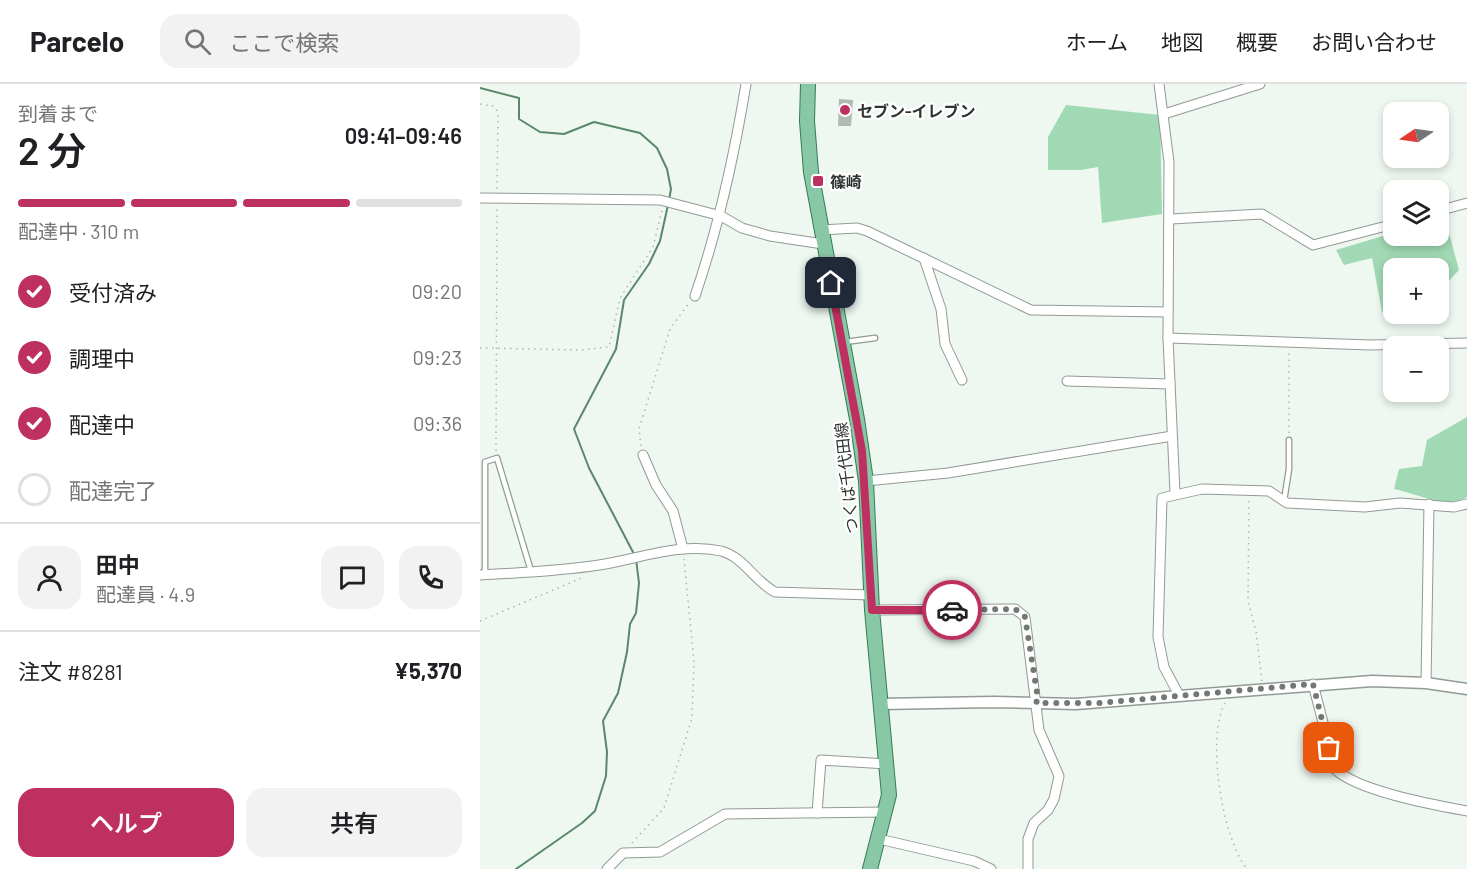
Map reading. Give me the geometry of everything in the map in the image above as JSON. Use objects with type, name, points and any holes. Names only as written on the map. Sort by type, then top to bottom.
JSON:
[{"type":"main road","name":"つくば千代田線","points":[[808,84],[808,150],[866,482],[872,610],[887,764],[886,812],[870,869]]},
{"type":"street","points":[[695,296],[721,216],[734,163],[746,84]]},
{"type":"street","points":[[1159,84],[1169,162],[1171,219],[1168,338],[1175,493]]},
{"type":"street","points":[[1164,114],[1260,84]]},
{"type":"street","points":[[480,198],[664,201],[721,216],[752,231],[822,237],[857,228],[1031,310],[1168,312]]},
{"type":"street","points":[[1449,208],[1467,203]]},
{"type":"street","points":[[1171,219],[1262,214],[1313,245],[1383,227]]},
{"type":"street","points":[[924,258],[941,309],[945,344],[963,380]]},
{"type":"street","points":[[1168,338],[1289,343],[1467,343]]},
{"type":"street","points":[[1067,381],[1170,384]]},
{"type":"street","points":[[866,482],[948,473],[1172,436]]},
{"type":"street","points":[[643,455],[656,484],[673,511],[683,549]]},
{"type":"street","points":[[1179,695],[1164,667],[1158,637],[1162,498],[1175,493],[1202,489],[1269,491],[1287,503],[1365,507],[1400,503],[1454,507],[1467,504]]},
{"type":"street","points":[[1426,683],[1429,504]]},
{"type":"street","points":[[483,575],[597,565],[683,549],[720,551],[735,557],[765,587],[775,592],[871,595]]},
{"type":"street","points":[[872,610],[1015,609],[1025,617],[1038,699],[1036,703],[1040,730],[1059,776],[1054,799],[1048,810],[1035,823],[1028,839],[1029,869]]},
{"type":"street","points":[[880,704],[1076,705],[1263,687],[1372,681],[1426,683],[1467,689]]},
{"type":"street","points":[[1313,684],[1335,769],[1342,776],[1383,791],[1467,811]]},
{"type":"street","points":[[817,813],[821,760],[887,764]]},
{"type":"street","points":[[608,869],[623,853],[660,852],[725,814],[886,812]]},
{"type":"street","points":[[879,839],[974,861],[991,869]]},
{"type":"lane","points":[[842,342],[874,338]]},
{"type":"lane","points":[[1284,501],[1289,469],[1289,440]]},
{"type":"lane","points":[[483,575],[485,462],[497,458],[531,571]]},
{"type":"path","points":[[480,104],[493,106],[498,112],[497,458]]},
{"type":"path","points":[[480,348],[581,350],[609,347],[620,298],[653,247],[664,201]]},
{"type":"path","points":[[643,455],[639,429],[670,329],[695,296]]},
{"type":"path","points":[[1289,343],[1289,440]]},
{"type":"path","points":[[1249,490],[1248,602],[1256,631],[1263,687]]},
{"type":"path","points":[[623,853],[664,808],[692,718],[694,662],[683,549]]},
{"type":"path","points":[[480,621],[585,577],[597,565]]},
{"type":"path","points":[[1232,690],[1219,714],[1218,787],[1227,824],[1247,869]]},
{"type":"green space","points":[[1066,105],[1160,115],[1162,214],[1102,223],[1098,167],[1081,170],[1048,170],[1048,137]]},
{"type":"green space","points":[[1449,233],[1459,270],[1449,280],[1449,258],[1383,258],[1382,312],[1372,258],[1344,265],[1336,250],[1383,236],[1383,246],[1449,246]]},
{"type":"green space","points":[[1467,417],[1467,497],[1459,501],[1441,501],[1394,489],[1399,469],[1422,466],[1427,440]]},
{"type":"building","name":"セブン-イレブン","points":[[839,99],[853,100],[851,126],[838,126]]},
{"type":"waterway","points":[[480,88],[519,98],[519,119],[540,132],[564,134],[594,122],[640,133],[657,148],[667,169],[671,189],[669,200]]},
{"type":"waterway","points":[[634,554],[589,468],[574,429],[616,349],[624,300],[649,264],[660,241],[668,205]]},
{"type":"waterway","points":[[516,869],[582,823],[595,811],[606,776],[607,752],[603,721],[618,693],[627,652],[630,624],[636,613],[639,583],[636,559]]},
{"type":"way so far","points":[[952,610],[1015,609],[1025,617],[1038,699],[1036,703],[1076,705],[1313,684],[1329,748]]},
{"type":"place","name":"セブン-イレブン","points":[[845,110]]},
{"type":"place","name":"篠崎","points":[[818,181]]},
{"type":"route","points":[[831,283],[866,482],[872,610],[952,610]]}]
